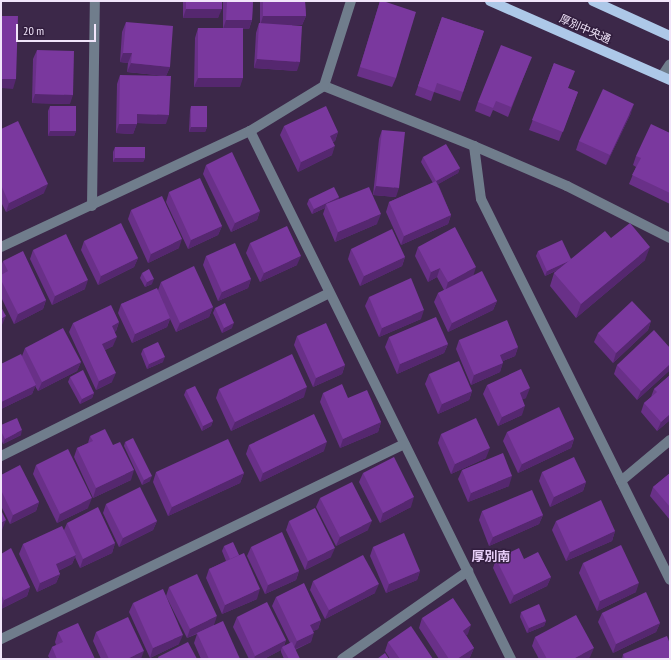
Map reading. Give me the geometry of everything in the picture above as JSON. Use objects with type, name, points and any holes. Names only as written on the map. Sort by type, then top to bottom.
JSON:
[{"type":"main road","name":"厚別中央通","points":[[490,1],[666,78]]},
{"type":"main road","points":[[593,1],[670,36]]},
{"type":"street","points":[[92,206],[95,1]]},
{"type":"street","points":[[1,247],[92,206],[250,131],[324,86],[351,1]]},
{"type":"street","points":[[666,78],[670,64]]},
{"type":"street","points":[[324,86],[474,146],[568,186],[670,238]]},
{"type":"street","points":[[250,131],[511,659]]},
{"type":"street","points":[[474,146],[481,199],[670,580]]},
{"type":"street","points":[[1,456],[329,293]]},
{"type":"street","points":[[621,480],[670,440]]},
{"type":"street","points":[[1,639],[404,444]]},
{"type":"street","points":[[342,659],[468,571]]},
{"type":"building","points":[[186,1],[222,1],[222,9],[186,9]]},
{"type":"building","points":[[227,1],[253,1],[252,20],[226,20]]},
{"type":"building","points":[[263,1],[305,1],[306,16],[263,16]]},
{"type":"building","points":[[380,1],[416,12],[396,78],[360,67]]},
{"type":"building","points":[[1,16],[18,16],[16,79],[1,79]]},
{"type":"building","points":[[442,17],[484,31],[463,92],[437,83],[434,92],[418,86]]},
{"type":"building","points":[[126,22],[173,26],[170,67],[131,63],[132,53],[123,53]]},
{"type":"building","points":[[259,23],[302,26],[300,62],[257,59]]},
{"type":"building","points":[[198,28],[243,28],[243,78],[198,78]]},
{"type":"building","points":[[501,45],[532,57],[511,107],[496,101],[493,108],[478,102]]},
{"type":"building","points":[[37,50],[74,51],[73,95],[35,94]]},
{"type":"building","points":[[554,63],[575,71],[568,88],[578,92],[563,132],[532,120]]},
{"type":"building","points":[[120,75],[171,76],[169,115],[137,114],[137,124],[119,124]]},
{"type":"building","points":[[603,89],[634,104],[610,155],[579,141]]},
{"type":"building","points":[[50,106],[76,106],[76,131],[50,131]]},
{"type":"building","points":[[191,106],[207,106],[207,127],[191,127]]},
{"type":"building","points":[[326,106],[338,132],[330,136],[335,146],[301,162],[284,126]]},
{"type":"building","points":[[18,121],[48,184],[9,203],[1,185],[1,129]]},
{"type":"building","points":[[651,124],[670,133],[670,193],[632,175],[641,158],[636,156]]},
{"type":"building","points":[[382,130],[405,132],[399,188],[376,186]]},
{"type":"building","points":[[446,144],[460,168],[436,181],[423,157]]},
{"type":"building","points":[[115,147],[145,147],[145,158],[115,158]]},
{"type":"building","points":[[232,152],[260,211],[235,223],[206,165]]},
{"type":"building","points":[[200,178],[222,226],[191,240],[169,192]]},
{"type":"building","points":[[436,181],[451,215],[404,236],[389,202]]},
{"type":"building","points":[[334,187],[339,197],[314,209],[309,199]]},
{"type":"building","points":[[369,187],[381,214],[338,232],[326,204]]},
{"type":"building","points":[[162,196],[182,239],[151,254],[131,210]]},
{"type":"building","points":[[121,223],[138,258],[101,276],[84,241]]},
{"type":"building","points":[[630,223],[650,247],[581,304],[554,273],[605,231],[611,238]]},
{"type":"building","points":[[287,226],[301,256],[264,273],[250,243]]},
{"type":"building","points":[[455,227],[476,267],[448,282],[440,268],[431,272],[418,247]]},
{"type":"building","points":[[392,229],[405,257],[364,276],[351,249]]},
{"type":"building","points":[[66,234],[88,280],[55,296],[33,250]]},
{"type":"building","points":[[562,240],[571,259],[547,271],[538,251]]},
{"type":"building","points":[[235,243],[251,279],[222,292],[206,256]]},
{"type":"building","points":[[23,251],[46,300],[18,314],[1,280],[1,275],[8,271],[3,261]]},
{"type":"building","points":[[194,266],[213,307],[180,323],[161,282]]},
{"type":"building","points":[[149,269],[154,279],[147,282],[142,273]]},
{"type":"building","points":[[482,271],[497,301],[452,323],[438,293]]},
{"type":"building","points":[[411,278],[424,310],[382,328],[369,297]]},
{"type":"building","points":[[157,288],[170,318],[135,334],[121,304]]},
{"type":"building","points":[[632,301],[651,321],[616,353],[598,333]]},
{"type":"building","points":[[225,303],[234,323],[224,328],[215,308]]},
{"type":"building","points":[[111,305],[119,322],[112,326],[117,337],[102,344],[116,373],[99,381],[73,323]]},
{"type":"building","points":[[1,307],[6,316],[1,319]]},
{"type":"building","points":[[436,317],[448,344],[400,364],[389,337]]},
{"type":"building","points":[[507,320],[518,347],[500,355],[503,363],[474,375],[459,340]]},
{"type":"building","points":[[326,323],[345,365],[316,378],[297,336]]},
{"type":"building","points":[[63,328],[81,362],[42,382],[25,348]]},
{"type":"building","points":[[654,330],[670,348],[670,364],[641,391],[617,365]]},
{"type":"building","points":[[158,342],[165,357],[149,364],[143,349]]},
{"type":"building","points":[[21,354],[36,385],[1,402],[1,364]]},
{"type":"building","points":[[292,354],[307,387],[235,422],[219,389]]},
{"type":"building","points":[[459,361],[472,391],[442,404],[429,374]]},
{"type":"building","points":[[521,369],[530,388],[520,393],[525,406],[502,417],[487,385]]},
{"type":"building","points":[[83,370],[94,393],[82,399],[70,377]]},
{"type":"building","points":[[670,375],[670,414],[661,422],[644,403],[657,392],[654,389]]},
{"type":"building","points":[[342,384],[348,398],[367,390],[381,422],[343,439],[323,393]]},
{"type":"building","points":[[195,386],[213,421],[203,426],[186,390]]},
{"type":"building","points":[[559,407],[574,439],[522,464],[507,432]]},
{"type":"building","points":[[314,414],[327,442],[263,473],[249,445]]},
{"type":"building","points":[[17,418],[22,430],[5,439],[1,431],[1,425]]},
{"type":"building","points":[[476,418],[490,448],[455,464],[441,434]]},
{"type":"building","points":[[105,429],[113,445],[120,442],[134,470],[96,488],[77,448],[93,441],[90,436]]},
{"type":"building","points":[[133,438],[152,476],[144,480],[125,442]]},
{"type":"building","points":[[228,439],[244,473],[172,507],[156,472]]},
{"type":"building","points":[[68,449],[92,498],[60,514],[36,465]]},
{"type":"building","points":[[503,453],[512,476],[471,493],[462,470]]},
{"type":"building","points":[[394,457],[414,497],[383,513],[363,473]]},
{"type":"building","points":[[574,457],[586,482],[554,497],[542,472]]},
{"type":"building","points":[[20,465],[39,502],[13,515],[1,490],[1,475]]},
{"type":"building","points":[[670,473],[670,507],[653,487]]},
{"type":"building","points":[[352,482],[372,521],[340,537],[320,498]]},
{"type":"building","points":[[140,487],[157,521],[123,538],[106,504]]},
{"type":"building","points":[[532,490],[543,515],[493,537],[482,511]]},
{"type":"building","points":[[601,500],[615,531],[570,552],[556,521]]},
{"type":"building","points":[[98,507],[115,543],[83,559],[67,523]]},
{"type":"building","points":[[315,508],[335,548],[308,561],[289,521]]},
{"type":"building","points":[[1,510],[6,520],[1,523]]},
{"type":"building","points":[[62,526],[76,555],[56,564],[60,574],[40,583],[23,544]]},
{"type":"building","points":[[282,532],[299,571],[268,585],[251,547]]},
{"type":"building","points":[[404,533],[420,571],[389,584],[373,547]]},
{"type":"building","points":[[233,542],[239,555],[230,559],[224,546]]},
{"type":"building","points":[[621,545],[639,583],[600,601],[583,563]]},
{"type":"building","points":[[11,548],[30,587],[4,600],[1,594],[1,554]]},
{"type":"building","points":[[519,548],[524,559],[538,552],[551,577],[514,595],[496,559]]},
{"type":"building","points":[[244,553],[260,589],[225,605],[209,569]]},
{"type":"building","points":[[363,555],[379,584],[329,610],[313,581]]},
{"type":"building","points":[[197,574],[217,616],[190,629],[169,587]]},
{"type":"building","points":[[304,583],[321,620],[310,625],[314,633],[297,641],[276,597]]},
{"type":"building","points":[[163,589],[183,635],[153,648],[133,603]]},
{"type":"building","points":[[646,592],[660,623],[616,644],[602,613]]},
{"type":"building","points":[[453,598],[471,625],[463,631],[474,648],[457,659],[449,659],[422,618]]},
{"type":"building","points":[[267,602],[286,640],[255,656],[237,617]]},
{"type":"building","points":[[539,604],[546,621],[529,628],[521,612]]},
{"type":"building","points":[[576,615],[594,648],[573,659],[547,659],[535,637]]},
{"type":"building","points":[[128,617],[144,651],[127,659],[109,659],[96,632]]},
{"type":"building","points":[[223,621],[240,659],[209,659],[197,633]]},
{"type":"building","points":[[78,623],[95,659],[57,659],[52,647],[63,642],[58,632]]},
{"type":"building","points":[[411,626],[433,659],[400,659],[388,642]]},
{"type":"building","points":[[667,636],[670,644],[670,659],[625,659],[623,654]]},
{"type":"building","points":[[188,642],[197,659],[159,659],[158,657]]},
{"type":"building","points":[[292,642],[300,659],[289,659],[282,647]]},
{"type":"building","points":[[385,653],[389,659],[377,659]]},
{"type":"district","name":"厚別南","points":[[491,557]]}]
